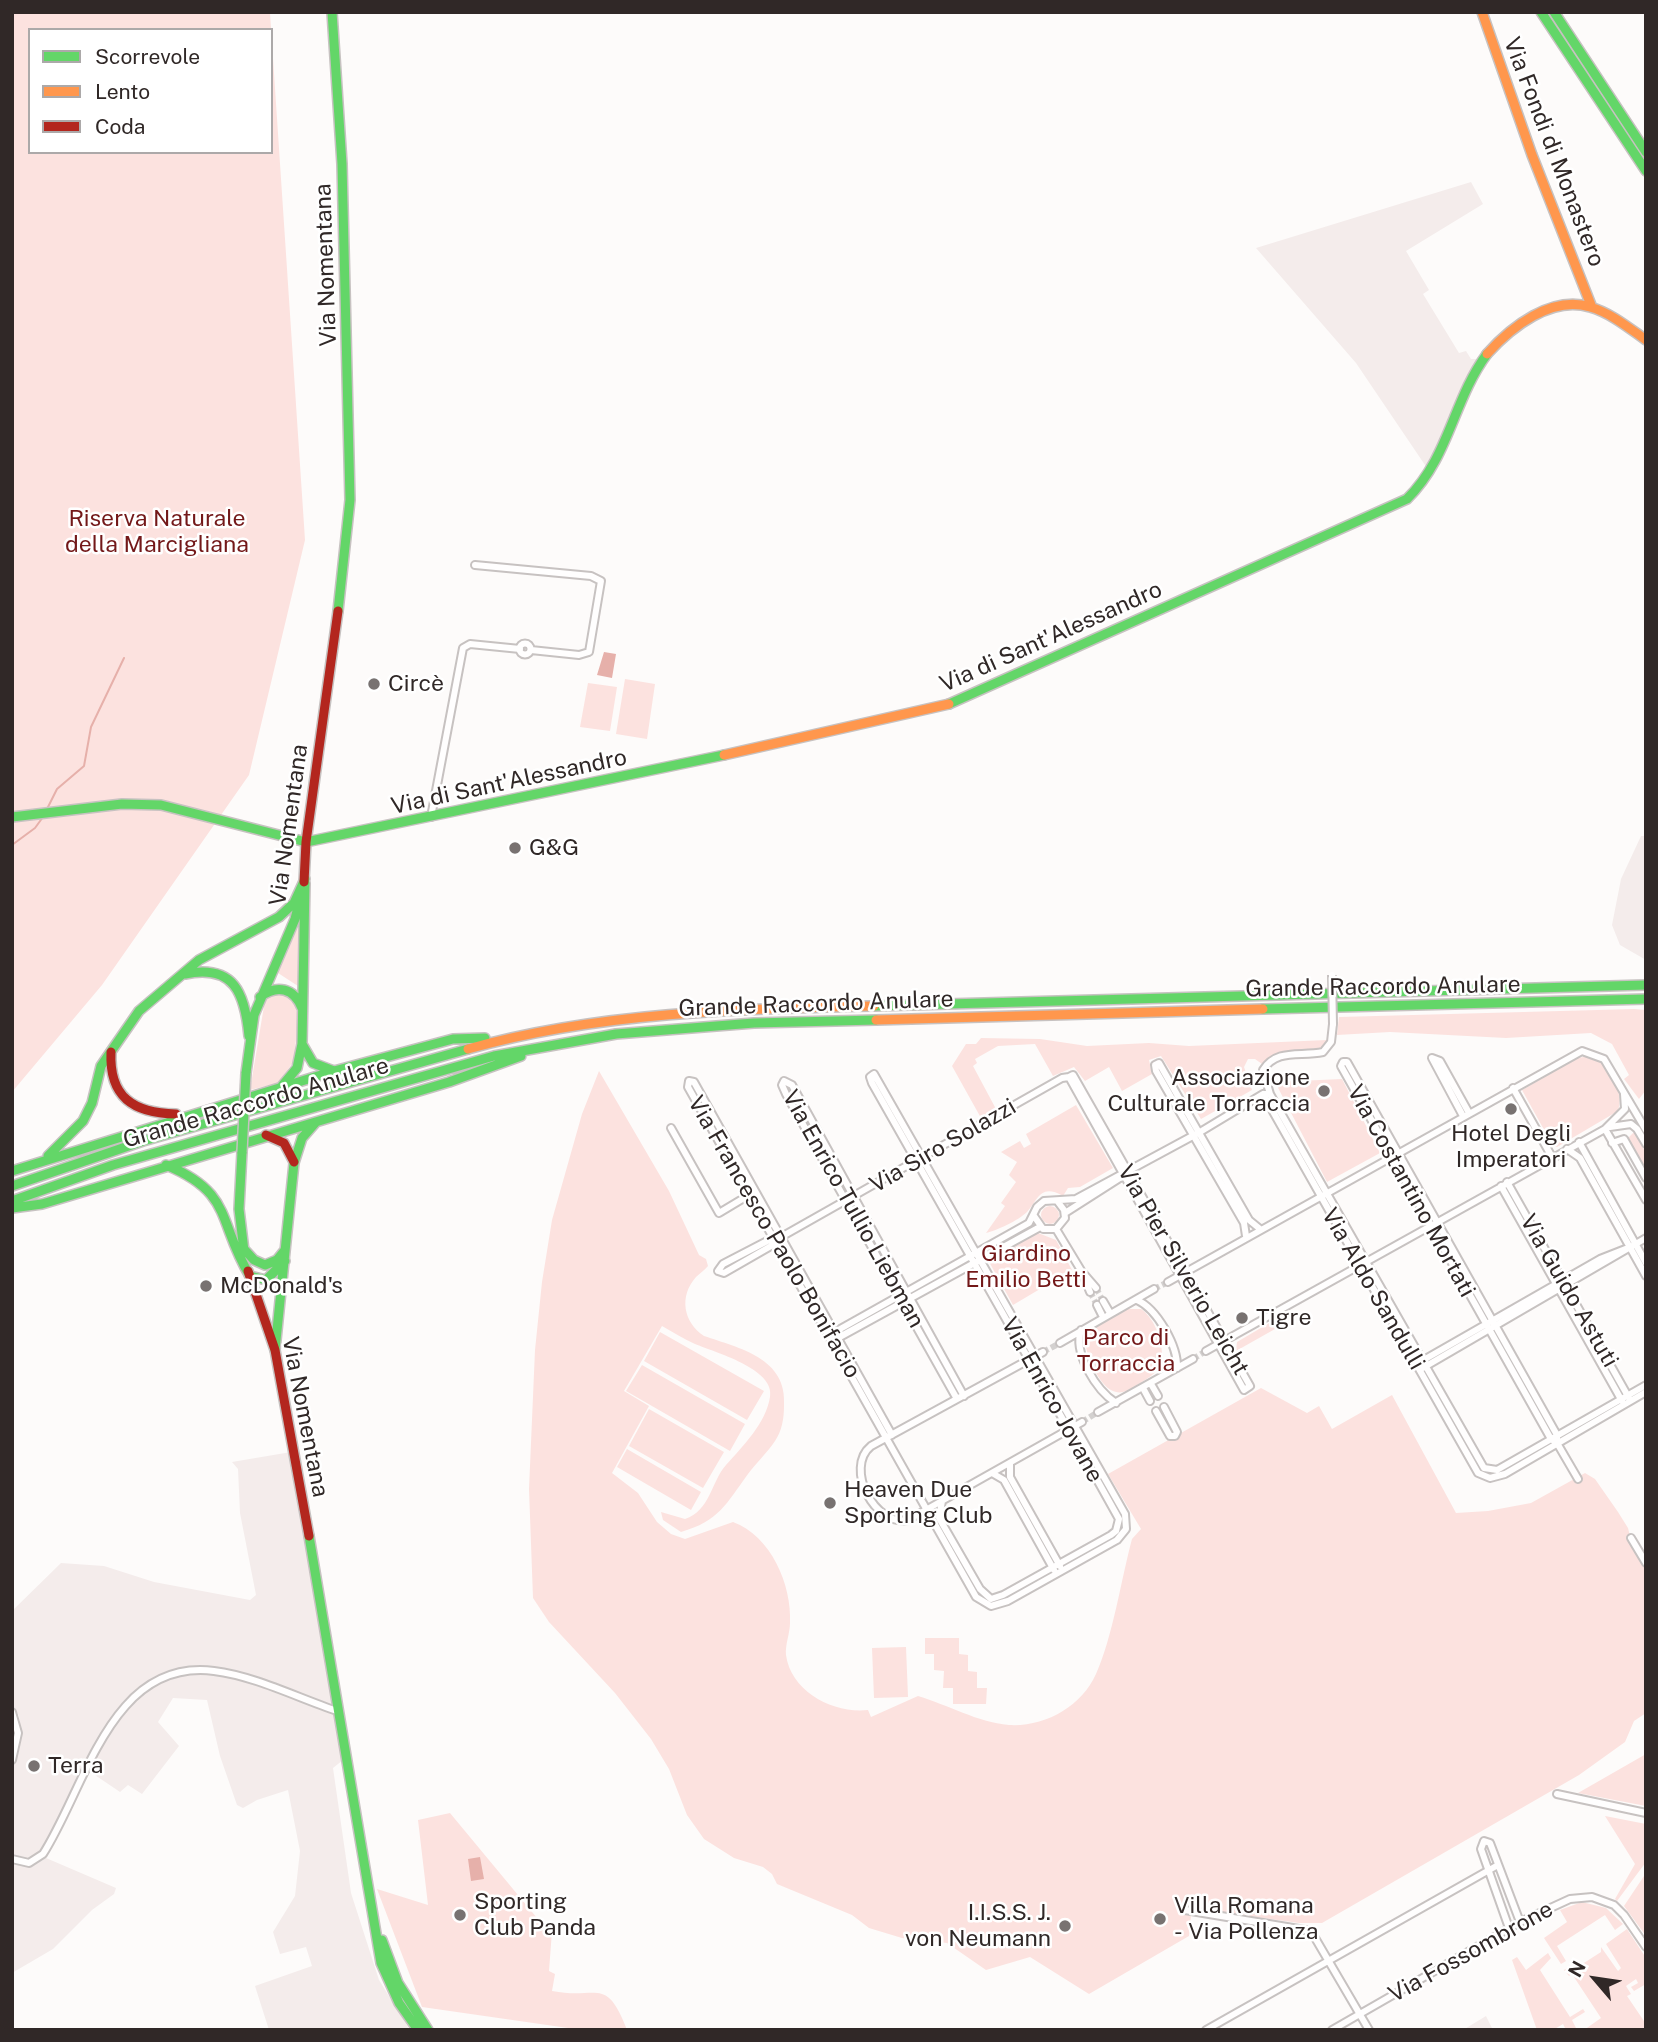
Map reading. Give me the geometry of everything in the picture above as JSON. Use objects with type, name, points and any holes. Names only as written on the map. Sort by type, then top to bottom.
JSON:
[{"type":"main road","name":"Via Nomentana","points":[[332,12],[342,172],[350,490],[347,546],[306,842],[305,879],[297,914],[260,997],[249,1036],[239,1209],[243,1248],[275,1350],[287,1403],[360,1849],[385,1975],[416,2028]]},
{"type":"main road","name":"Via Fondi di Monastero","points":[[1482,12],[1532,155],[1591,305]]},
{"type":"main road","points":[[1541,12],[1646,171]]},
{"type":"main road","points":[[1554,12],[1646,152]]},
{"type":"main road","points":[[1591,305],[1646,340]]},
{"type":"main road","name":"Via di Sant'Alessandro","points":[[306,842],[596,784],[958,700],[1407,499],[1423,487],[1434,471],[1473,377],[1490,349],[1535,314],[1554,306],[1591,305]]},
{"type":"main road","points":[[12,817],[35,812],[122,804],[161,805],[306,842]]},
{"type":"main road","points":[[43,1160],[67,1140],[87,1115],[99,1071],[112,1047],[139,1011],[173,981],[218,948],[279,917],[293,903],[305,879]]},
{"type":"main road","points":[[281,1087],[297,1068],[302,1044],[306,951],[305,879]]},
{"type":"main road","points":[[173,981],[189,973],[204,971],[228,979],[244,1000],[249,1036]]},
{"type":"main road","name":"Grande Raccordo Anulare","points":[[12,1186],[156,1138],[507,1038],[594,1023],[724,1010],[1622,986],[1646,983]]},
{"type":"main road","points":[[260,997],[269,990],[285,989],[299,999],[302,1012]]},
{"type":"main road","name":"Grande Raccordo Anulare","points":[[12,1201],[69,1179],[243,1126],[468,1063],[548,1045],[654,1030],[754,1023],[1607,1000],[1646,1002]]},
{"type":"main road","points":[[12,1171],[334,1071],[457,1038],[507,1038]]},
{"type":"main road","points":[[302,1044],[313,1063],[334,1071]]},
{"type":"main road","points":[[12,1208],[42,1204],[449,1082],[548,1045]]},
{"type":"main road","points":[[112,1047],[110,1074],[117,1092],[126,1102],[156,1114],[191,1114]]},
{"type":"main road","points":[[275,1350],[294,1163],[302,1139],[319,1120]]},
{"type":"main road","points":[[266,1135],[284,1143],[294,1163]]},
{"type":"main road","points":[[166,1165],[193,1175],[211,1190],[250,1276],[259,1281],[268,1279],[285,1261]]},
{"type":"main road","points":[[243,1248],[254,1260],[266,1265],[277,1260],[286,1247]]},
{"type":"main road","name":"Via Nomentana","points":[[378,1932],[398,1983],[428,2030]]},
{"type":"street","points":[[431,817],[463,648],[470,644],[520,649],[526,644],[531,650],[579,655],[589,652],[601,581],[592,576],[475,565]]},
{"type":"street","points":[[834,1336],[976,1257],[1029,1223],[1037,1207],[1044,1201],[1076,1199],[1267,1094],[1263,1070],[1267,1063],[1282,1055],[1323,1052],[1331,1042],[1334,1024],[1332,975]]},
{"type":"street","points":[[1168,1282],[1583,1051],[1594,1052],[1604,1059],[1646,1130]]},
{"type":"street","points":[[1432,1058],[1440,1061],[1466,1114],[1432,1058]]},
{"type":"street","name":"Via Costantino Mortati","points":[[1394,1155],[1347,1062],[1343,1062],[1341,1066],[1578,1479]]},
{"type":"street","points":[[1246,1237],[1244,1223],[1196,1134],[1159,1063],[1155,1065],[1156,1071],[1196,1134],[1249,1220],[1260,1229]]},
{"type":"street","name":"Via Enrico Jovane","points":[[920,1158],[872,1083],[872,1075],[878,1076],[920,1158],[1098,1474],[1119,1520],[1122,1528],[1117,1540],[1058,1569]]},
{"type":"street","name":"Via Pier Silverio Leicht","points":[[1069,1077],[1073,1075],[1124,1174],[1221,1343],[1244,1390],[1250,1386],[1221,1343]]},
{"type":"street","name":"Via Siro Solazzi","points":[[777,1239],[724,1273],[718,1271],[723,1264],[777,1239],[1069,1077]]},
{"type":"street","name":"Via Francesco Paolo Bonifacio","points":[[777,1239],[694,1083],[689,1081],[688,1087],[749,1195],[834,1336],[975,1597],[984,1599]]},
{"type":"street","name":"Via Enrico Tullio Liebman","points":[[850,1199],[786,1094],[782,1085],[784,1081],[792,1085],[850,1199],[960,1397]]},
{"type":"street","points":[[1513,1088],[1552,1157]]},
{"type":"street","points":[[1605,1129],[1625,1109],[1624,1093]]},
{"type":"street","name":"Via Aldo Sandulli","points":[[1267,1094],[1478,1473],[1490,1478],[1505,1474],[1555,1439]]},
{"type":"street","points":[[1206,1351],[1605,1129],[1624,1123],[1631,1124],[1646,1144]]},
{"type":"street","points":[[671,1128],[719,1213],[749,1195]]},
{"type":"street","points":[[1605,1129],[1646,1200]]},
{"type":"street","points":[[1612,1143],[1624,1139],[1646,1178]]},
{"type":"street","points":[[1579,1142],[1646,1276]]},
{"type":"street","points":[[1567,1149],[1580,1158],[1632,1246],[1646,1263]]},
{"type":"street","points":[[1065,1213],[1124,1174]]},
{"type":"street","name":"Via Guido Astuti","points":[[1504,1184],[1626,1399]]},
{"type":"street","points":[[976,1257],[1040,1227],[1056,1229],[1063,1223],[1065,1213],[1058,1202]]},
{"type":"street","points":[[1034,1216],[1040,1227]]},
{"type":"street","points":[[1056,1229],[1093,1290]]},
{"type":"street","points":[[1420,1366],[1646,1238]]},
{"type":"street","points":[[1060,1343],[1154,1289]]},
{"type":"street","points":[[1137,1300],[1152,1311],[1175,1352],[1177,1368]]},
{"type":"street","points":[[1103,1317],[1100,1303],[1110,1313]]},
{"type":"street","points":[[1082,1330],[1079,1349],[1103,1392],[1116,1403]]},
{"type":"street","points":[[1043,1352],[871,1446],[861,1458],[859,1471],[867,1489],[881,1512],[895,1521],[908,1520],[1082,1422]]},
{"type":"street","points":[[1098,1412],[1193,1359]]},
{"type":"street","name":"Via Aldo Sandulli","points":[[1420,1366],[1485,1468],[1497,1470],[1555,1439]]},
{"type":"street","points":[[1151,1384],[1158,1396]]},
{"type":"street","points":[[1555,1439],[1646,1385]]},
{"type":"street","points":[[1143,1388],[1150,1401]]},
{"type":"street","points":[[1626,1399],[1646,1392]]},
{"type":"street","points":[[1156,1411],[1170,1436],[1175,1436],[1177,1432],[1164,1407]]},
{"type":"street","points":[[1010,1463],[1010,1477],[1058,1569]]},
{"type":"street","points":[[992,1473],[1004,1480],[1058,1569]]},
{"type":"street","points":[[942,1502],[939,1518],[984,1599],[996,1599],[1058,1569]]},
{"type":"street","points":[[1631,1538],[1646,1563]]},
{"type":"street","points":[[12,1859],[29,1863],[43,1854],[104,1735],[137,1695],[155,1680],[189,1672],[215,1671],[337,1711]]},
{"type":"street","points":[[12,1712],[18,1733],[12,1760]]},
{"type":"street","points":[[1557,1794],[1646,1813]]},
{"type":"street","points":[[1510,1928],[1480,1848],[1484,1841],[1490,1843],[1520,1922]]},
{"type":"street","points":[[1206,2030],[1498,1865]]},
{"type":"street","name":"Via Fossombrone","points":[[1332,2030],[1520,1922],[1566,1900],[1592,1897],[1619,1909],[1646,1947]]},
{"type":"street","points":[[1185,1910],[1311,1931],[1369,2030]]},
{"type":"shaded area","points":[[1471,182],[1483,204],[1406,251],[1429,290],[1423,294],[1459,353],[1466,351],[1471,359],[1477,359],[1427,468],[1356,363],[1256,248]]},
{"type":"shaded area","points":[[604,652],[616,654],[612,678],[597,675]]},
{"type":"shaded area","points":[[1641,836],[1646,836],[1646,960],[1620,945],[1612,925],[1621,879]]},
{"type":"shaded area","points":[[291,1452],[343,1760],[333,1768],[351,1893],[379,1980],[410,2030],[269,2030],[255,1986],[312,1966],[306,1947],[280,1954],[273,1932],[295,1896],[300,1851],[288,1790],[257,1800],[243,1808],[237,1805],[220,1756],[207,1700],[173,1698],[158,1722],[179,1746],[142,1794],[128,1785],[120,1792],[89,1771],[39,1854],[27,1860],[12,1854],[12,1773],[21,1735],[19,1716],[12,1704],[12,1611],[61,1563],[104,1566],[154,1582],[250,1600],[256,1595],[240,1513],[238,1469],[232,1462]]},
{"type":"shaded area","points":[[480,1857],[484,1879],[471,1881],[468,1859]]},
{"type":"shaded area","points":[[46,1858],[116,1888],[114,1894],[92,1910],[53,1949],[12,1973],[12,1862],[33,1866]]},
{"type":"shaded area","points":[[1486,2016],[1493,2030],[1463,2030]]},
{"type":"green space","name":"Riserva Naturale della Marcigliana","points":[[12,12],[274,12],[270,13],[271,28],[28,28],[28,154],[273,154],[273,58],[305,540],[249,775],[102,985],[12,1092]]},
{"type":"green space","points":[[625,679],[655,684],[647,739],[616,734]]},
{"type":"green space","points":[[588,683],[617,687],[610,731],[580,727]]},
{"type":"green space","points":[[300,922],[301,988],[278,973]]},
{"type":"green space","points":[[286,994],[296,1006],[298,1018],[294,1061],[278,1083],[250,1090],[268,995]]},
{"type":"green space","points":[[1646,1010],[1646,1090],[1639,1099],[1624,1079],[1629,1075],[1612,1044],[1591,1033],[1506,1038],[1390,1032],[1337,1035],[1339,1017]]},
{"type":"green space","points":[[981,1038],[1040,1039],[1087,1046],[1149,1043],[1189,1046],[1327,1040],[1316,1050],[1278,1054],[1262,1064],[1255,1059],[1248,1059],[1244,1067],[1252,1090],[1201,1119],[1161,1056],[1149,1060],[1152,1074],[1122,1091],[1109,1067],[1085,1081],[1074,1067],[1053,1076],[1035,1044],[998,1046],[975,1059],[977,1063],[973,1066],[996,1109],[981,1118],[952,1066],[966,1044],[976,1044]]},
{"type":"green space","points":[[1590,1056],[1603,1065],[1614,1079],[1620,1103],[1618,1111],[1557,1147],[1553,1146],[1522,1090],[1577,1058]]},
{"type":"green space","points":[[599,1071],[669,1191],[699,1255],[706,1259],[708,1266],[696,1277],[687,1292],[686,1308],[692,1324],[704,1336],[746,1351],[770,1366],[778,1376],[783,1390],[784,1406],[777,1437],[727,1503],[704,1523],[681,1532],[663,1520],[661,1512],[685,1519],[700,1510],[721,1472],[759,1425],[770,1397],[769,1387],[754,1370],[662,1326],[624,1391],[649,1406],[612,1473],[638,1493],[657,1522],[671,1534],[685,1539],[733,1522],[758,1538],[777,1564],[787,1593],[790,1623],[786,1655],[790,1668],[796,1680],[816,1698],[842,1708],[868,1710],[871,1717],[918,1696],[974,1717],[1009,1725],[1036,1723],[1060,1713],[1081,1696],[1096,1674],[1112,1625],[1132,1539],[1141,1529],[1108,1474],[1261,1388],[1307,1413],[1319,1406],[1332,1429],[1392,1395],[1456,1513],[1488,1511],[1531,1503],[1585,1473],[1595,1479],[1628,1528],[1633,1548],[1646,1569],[1646,1713],[1634,1721],[1625,1742],[1579,1775],[1322,1923],[1299,1923],[1199,1909],[1191,1916],[1189,1936],[1089,1994],[1030,1957],[986,1970],[947,1943],[902,1938],[869,1928],[852,1915],[777,1884],[772,1874],[763,1867],[734,1858],[704,1839],[687,1815],[669,1769],[651,1739],[615,1693],[549,1622],[533,1598],[529,1489],[535,1350],[542,1282],[552,1220],[582,1114]]},
{"type":"green space","points":[[1342,1079],[1380,1153],[1327,1182],[1275,1082]]},
{"type":"green space","points":[[1076,1105],[1113,1168],[1080,1187],[1068,1188],[1063,1196],[1055,1192],[1044,1192],[1023,1215],[986,1233],[1005,1206],[1001,1203],[1016,1182],[1009,1175],[1017,1162],[1001,1152],[1020,1141],[1024,1148],[1031,1144],[1026,1134]]},
{"type":"green space","points":[[1634,1132],[1646,1153],[1646,1170],[1628,1138]]},
{"type":"green space","points":[[1046,1206],[1054,1206],[1059,1215],[1057,1222],[1046,1224],[1041,1219],[1041,1211]]},
{"type":"green space","name":"Giardino Emilio Betti","points":[[1038,1233],[1056,1240],[1072,1270],[1013,1305],[988,1260]]},
{"type":"green space","name":"Parco di Torraccia","points":[[1128,1309],[1141,1309],[1151,1319],[1160,1341],[1162,1363],[1148,1378],[1124,1392],[1119,1392],[1110,1390],[1099,1378],[1085,1341],[1092,1329]]},
{"type":"green space","points":[[1271,1322],[1275,1329],[1236,1351],[1237,1342]]},
{"type":"green space","points":[[660,1332],[764,1391],[747,1420],[644,1361]]},
{"type":"green space","points":[[642,1365],[745,1424],[730,1451],[626,1391]]},
{"type":"green space","points":[[649,1409],[724,1452],[703,1488],[629,1446]]},
{"type":"green space","points":[[627,1449],[701,1492],[691,1510],[617,1467]]},
{"type":"green space","points":[[925,1638],[959,1638],[959,1654],[968,1655],[968,1671],[977,1672],[977,1688],[987,1688],[986,1704],[953,1704],[953,1688],[943,1688],[944,1671],[934,1670],[934,1654],[925,1654]]},
{"type":"green space","points":[[906,1647],[908,1697],[874,1698],[872,1648]]},
{"type":"green space","points":[[1646,1754],[1646,1806],[1578,1793]]},
{"type":"green space","name":"Sporting Club Panda","points":[[450,1813],[542,1924],[552,1931],[549,1971],[555,1974],[552,1991],[599,1993],[606,1996],[620,2013],[627,2030],[568,2028],[422,2007],[377,1889],[428,1905],[418,1820]]},
{"type":"green space","points":[[1605,1816],[1646,1824],[1646,1862],[1617,1901],[1615,1899],[1635,1864]]},
{"type":"green space","points":[[1646,1873],[1646,1936],[1624,1906]]},
{"type":"green space","points":[[1582,1902],[1606,1908],[1623,1924],[1615,1930],[1605,1915],[1557,1946],[1566,1961],[1561,1964],[1544,1938],[1567,1922],[1560,1910]]},
{"type":"green space","points":[[1627,1929],[1646,1958],[1646,1984],[1634,1991],[1631,1987],[1638,1983],[1636,1979],[1626,1986],[1631,1994],[1627,1996],[1646,2024],[1646,2030],[1584,2030],[1601,2018],[1572,1974],[1569,1976],[1564,1970],[1570,1966],[1573,1970],[1601,1952],[1601,1947],[1618,1971],[1621,1968],[1606,1944]]},
{"type":"green space","points":[[1548,1953],[1551,1958],[1540,1970],[1570,2017],[1583,2009],[1585,2012],[1572,2020],[1577,2030],[1566,2030],[1563,2024],[1553,2030],[1537,2030],[1512,1960],[1517,1957],[1526,1970]]},
{"type":"waterway","points":[[47,809],[57,789],[84,766],[91,727],[124,658]]},
{"type":"waterway","points":[[12,845],[35,828],[43,817]]},
{"type":"tunnel","points":[[1154,1289],[1168,1282]]},
{"type":"tunnel","points":[[1096,1288],[1103,1301]]},
{"type":"tunnel","points":[[1090,1292],[1097,1305]]},
{"type":"tunnel","points":[[1043,1352],[1060,1343]]},
{"type":"tunnel","points":[[1193,1359],[1206,1351]]},
{"type":"tunnel","points":[[1082,1422],[1098,1412]]},
{"type":"traffic: fast","points":[[332,12],[342,164],[350,500],[338,611]]},
{"type":"traffic: fast","points":[[1541,12],[1646,171]]},
{"type":"traffic: fast","points":[[1554,12],[1646,152]]},
{"type":"traffic: fast","points":[[949,704],[1407,499],[1432,466],[1466,390],[1487,354]]},
{"type":"traffic: fast","points":[[12,817],[122,804],[161,805],[306,842],[724,755]]},
{"type":"traffic: fast","points":[[48,1156],[83,1121],[92,1103],[101,1066],[139,1011],[199,960],[279,917],[294,903],[305,879]]},
{"type":"traffic: fast","points":[[282,1086],[297,1068],[302,1044],[305,883]]},
{"type":"traffic: fast","points":[[246,1073],[254,1015],[295,919],[301,896]]},
{"type":"traffic: fast","points":[[185,974],[215,973],[234,985],[244,1007],[249,1036]]},
{"type":"traffic: fast","points":[[874,1006],[1646,985]]},
{"type":"traffic: fast","points":[[260,997],[273,990],[284,990],[290,992],[302,1008]]},
{"type":"traffic: fast","points":[[1263,1009],[1646,999]]},
{"type":"traffic: fast","points":[[12,1201],[113,1165],[494,1056],[616,1034],[754,1023],[876,1020]]},
{"type":"traffic: fast","points":[[12,1171],[334,1071],[453,1039],[485,1038]]},
{"type":"traffic: fast","points":[[302,1044],[313,1063],[334,1071]]},
{"type":"traffic: fast","points":[[12,1186],[143,1141],[468,1049]]},
{"type":"traffic: fast","points":[[12,1208],[42,1204],[449,1082],[521,1056]]},
{"type":"traffic: fast","points":[[242,1152],[246,1073]]},
{"type":"traffic: fast","points":[[275,1350],[294,1163],[302,1138],[316,1122]]},
{"type":"traffic: fast","points":[[242,1152],[239,1209],[244,1251]]},
{"type":"traffic: fast","points":[[166,1165],[188,1176],[214,1198],[250,1276],[266,1280],[285,1261]]},
{"type":"traffic: fast","points":[[243,1248],[254,1260],[265,1265],[277,1260],[285,1250]]},
{"type":"traffic: fast","points":[[309,1536],[381,1963],[399,2003],[418,2030]]},
{"type":"traffic: fast","points":[[382,1940],[398,1983],[428,2030]]},
{"type":"traffic: slow","points":[[1482,12],[1532,155],[1591,305]]},
{"type":"traffic: slow","points":[[1487,354],[1520,324],[1547,309],[1561,305],[1576,304],[1598,310],[1620,321],[1646,340]]},
{"type":"traffic: slow","points":[[724,755],[949,704]]},
{"type":"traffic: slow","points":[[468,1049],[568,1027],[618,1020],[721,1011],[874,1006]]},
{"type":"traffic: slow","points":[[876,1020],[1263,1009]]},
{"type":"traffic: jam","points":[[304,882],[306,842],[338,611]]},
{"type":"traffic: jam","points":[[111,1052],[114,1081],[127,1100],[147,1110],[176,1114]]},
{"type":"traffic: jam","points":[[266,1135],[284,1143],[294,1162]]},
{"type":"traffic: jam","points":[[248,1271],[275,1350],[309,1536]]},
{"type":"place","name":"Circè","points":[[374,684]]},
{"type":"place","name":"G&G","points":[[515,848]]},
{"type":"place","name":"Associazione Culturale Torraccia","points":[[1324,1091]]},
{"type":"place","name":"Hotel Degli Imperatori","points":[[1511,1109]]},
{"type":"place","name":"McDonald's","points":[[206,1286]]},
{"type":"place","name":"Tigre","points":[[1242,1318]]},
{"type":"place","name":"Heaven Due Sporting Club","points":[[830,1503]]},
{"type":"place","name":"Terra","points":[[34,1766]]},
{"type":"place","name":"Sporting Club Panda","points":[[460,1915]]},
{"type":"place","name":"Villa Romana - Via Pollenza","points":[[1160,1919]]},
{"type":"place","name":"I.I.S.S. J. von Neumann","points":[[1065,1926]]}]
